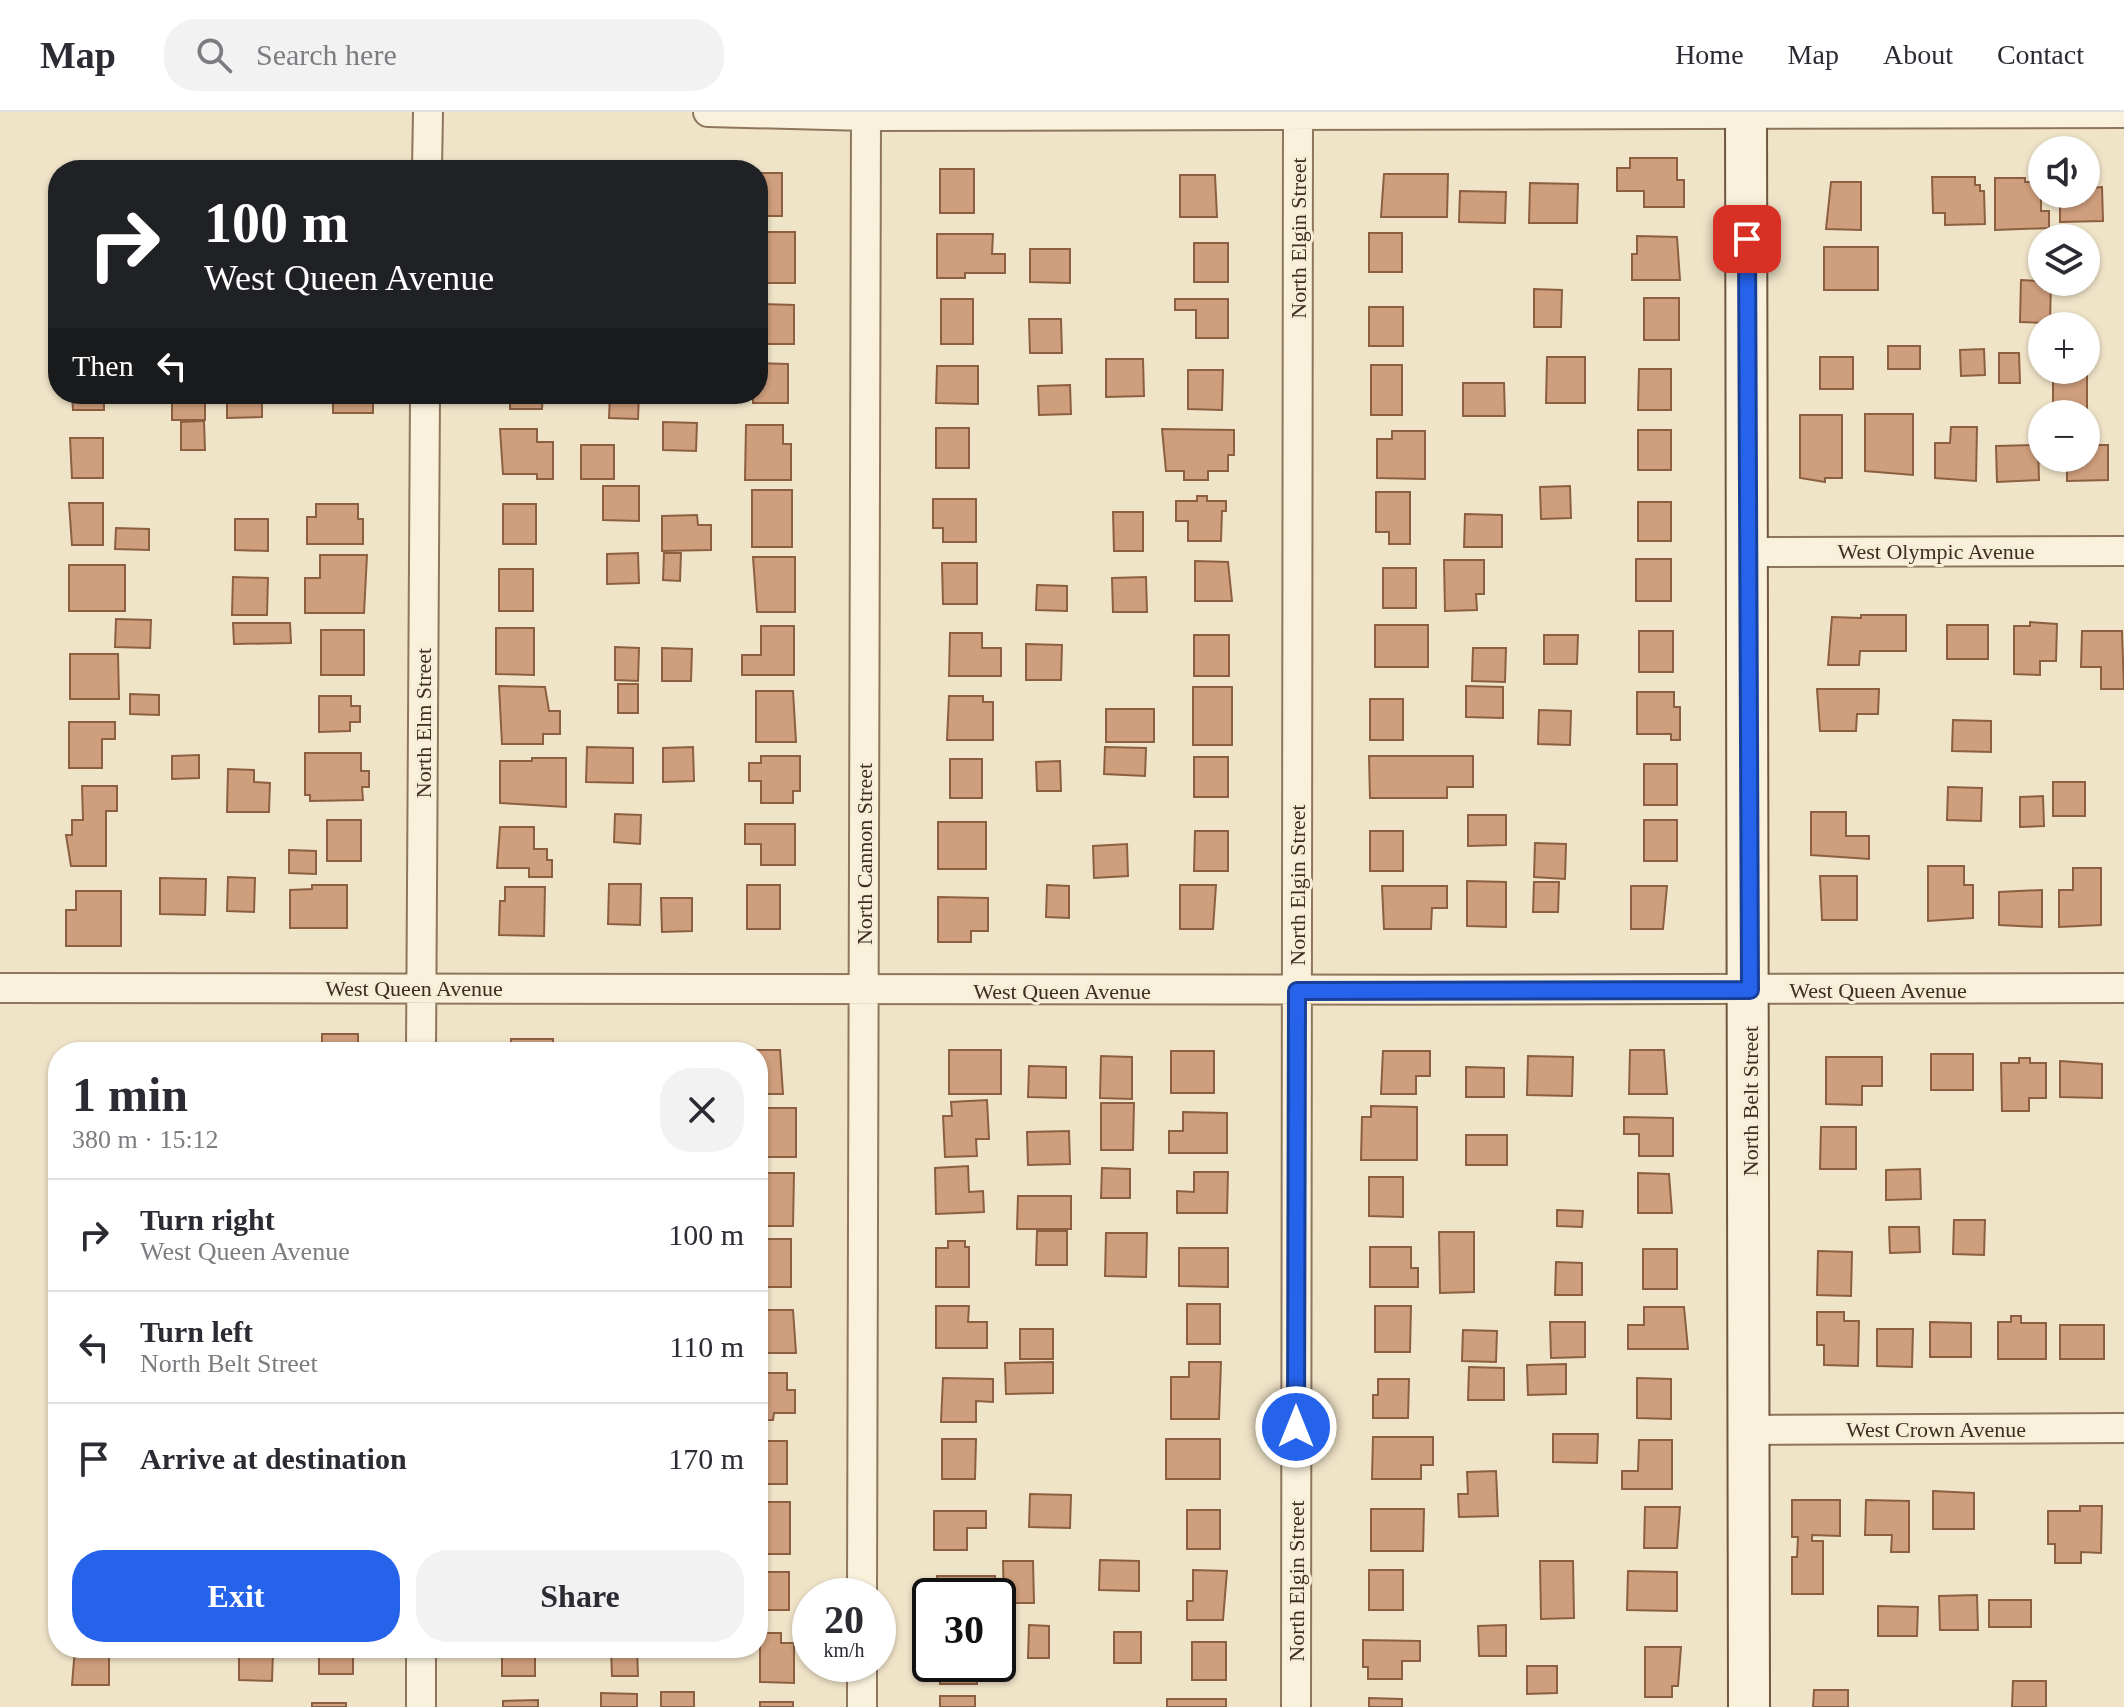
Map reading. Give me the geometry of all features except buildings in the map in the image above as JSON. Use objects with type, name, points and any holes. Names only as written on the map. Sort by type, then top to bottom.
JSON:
[{"type":"street","points":[[427,160],[428,112]]},
{"type":"street","points":[[708,112],[2124,113]]},
{"type":"street","name":"North Elgin Street","points":[[1296,1707],[1298,113]]},
{"type":"street","name":"North Belt Street","points":[[1746,113],[1749,1707]]},
{"type":"street","name":"North Cannon Street","points":[[862,1578],[866,114]]},
{"type":"street","name":"North Elm Street","points":[[421,1042],[425,404]]},
{"type":"street","name":"West Olympic Avenue","points":[[1748,552],[2124,551]]},
{"type":"street","name":"West Queen Avenue","points":[[0,988],[864,991],[2124,988]]},
{"type":"street","name":"West Crown Avenue","points":[[1748,1430],[2124,1428]]},
{"type":"street","points":[[421,1658],[421,1707]]},
{"type":"street","points":[[862,1682],[862,1707]]},
{"type":"route","points":[[1296,1427],[1297,991],[1750,990],[1747,239]]}]
